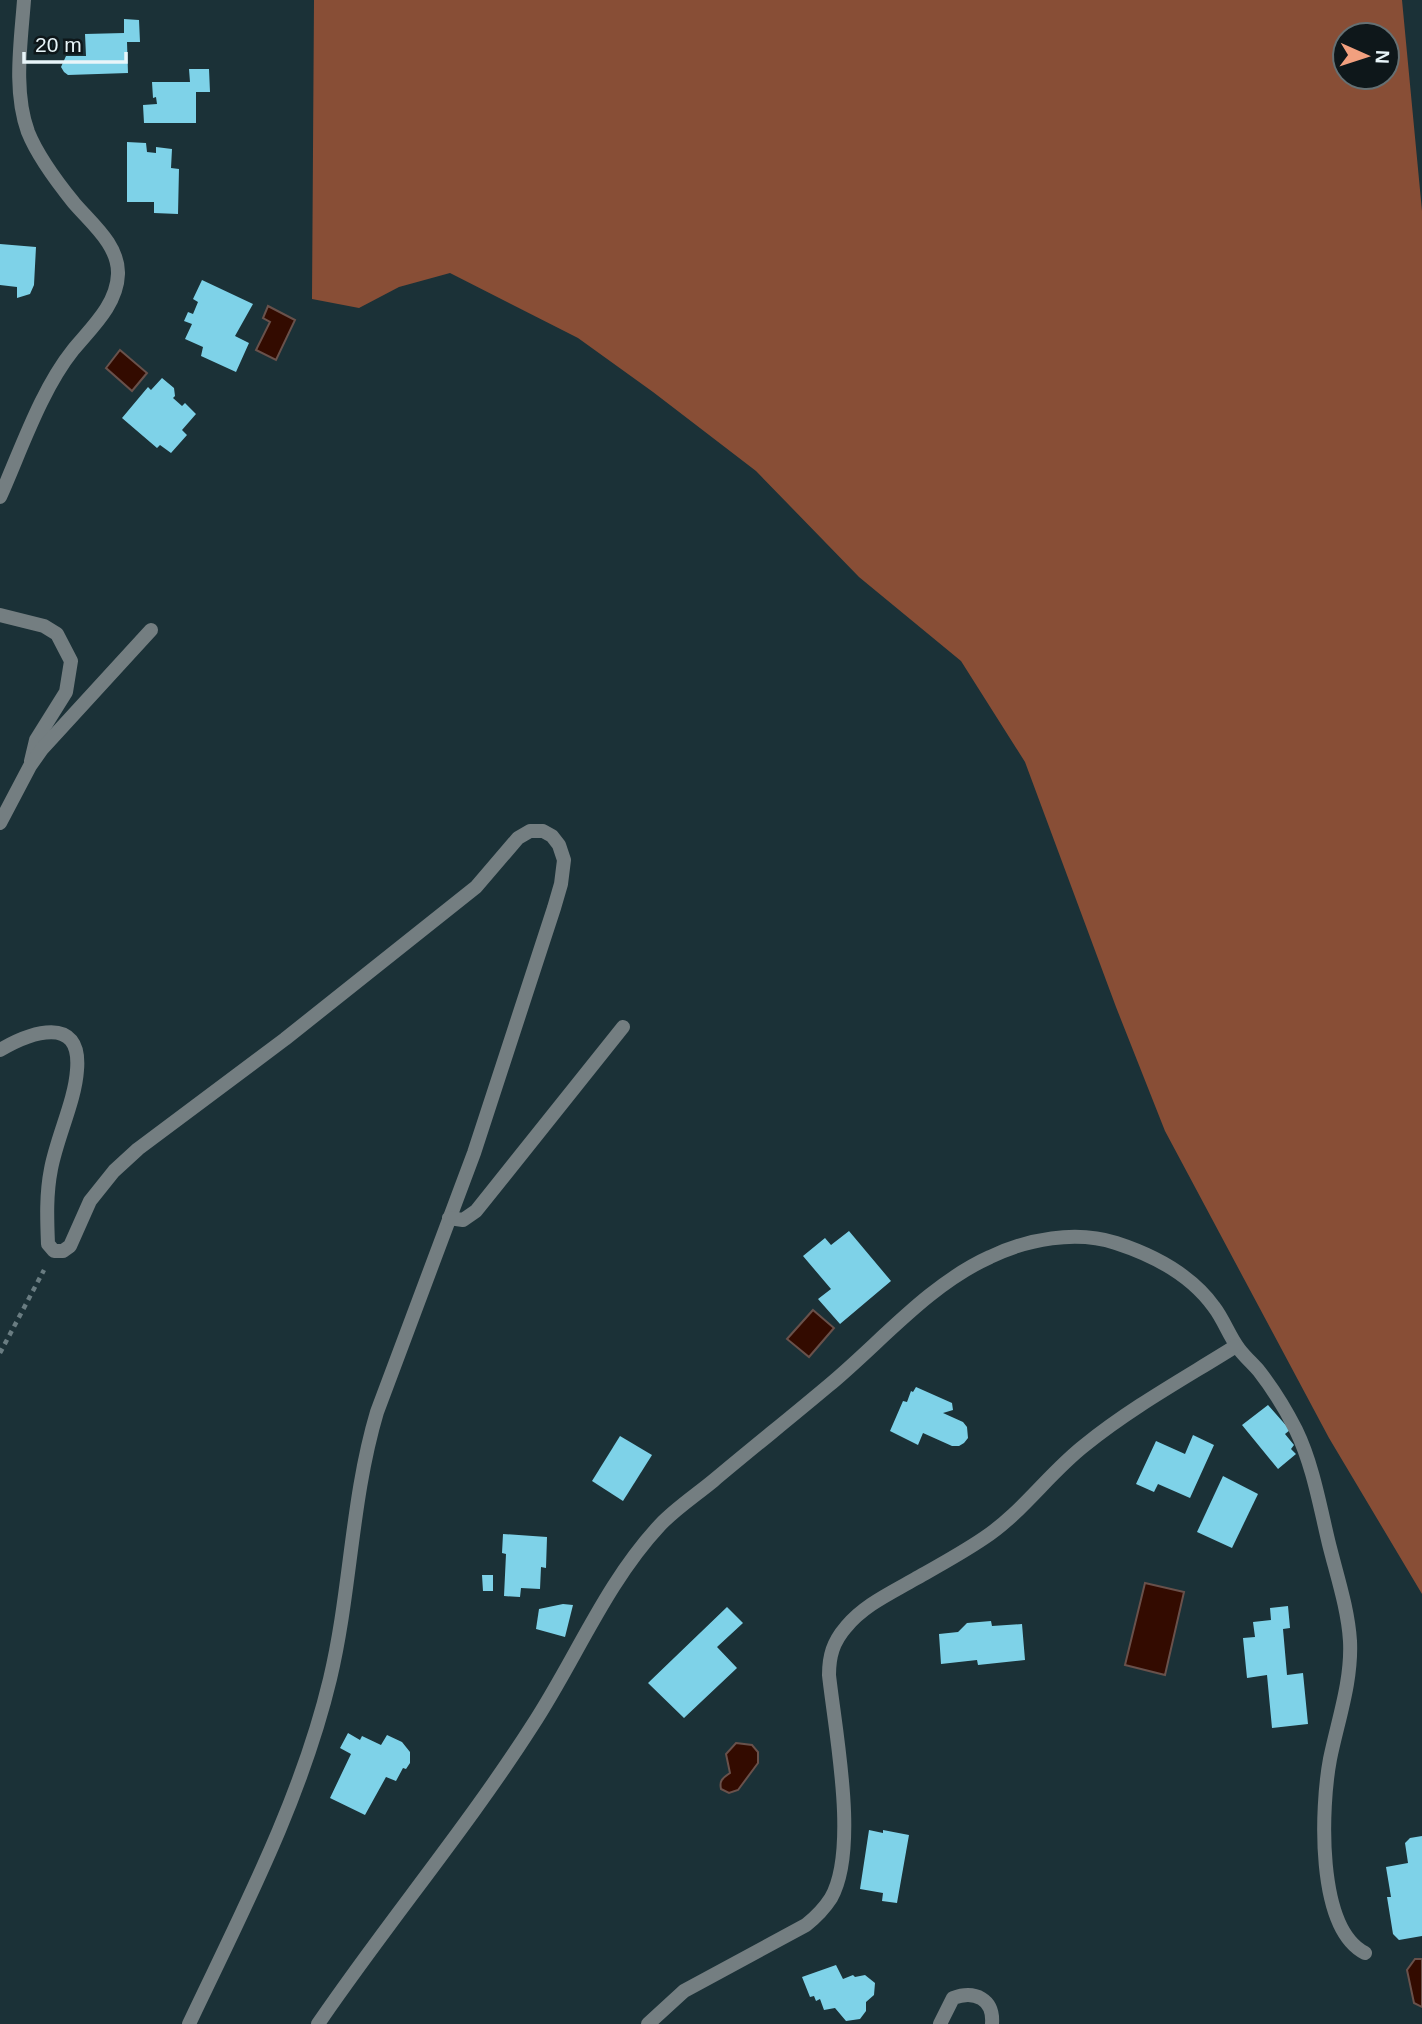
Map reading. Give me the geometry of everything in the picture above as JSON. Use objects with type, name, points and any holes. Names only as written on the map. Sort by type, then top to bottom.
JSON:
[{"type":"lane","points":[[0,497],[52,381],[110,302],[118,275],[117,263],[109,245],[37,152],[28,131],[21,94],[24,0]]},
{"type":"lane","points":[[0,615],[44,626],[57,634],[71,661],[66,692],[36,740],[30,766]]},
{"type":"lane","points":[[0,823],[42,749],[151,630]]},
{"type":"lane","points":[[0,1050],[32,1034],[48,1031],[60,1032],[75,1048],[77,1072],[51,1170],[47,1202],[48,1244],[54,1251],[63,1251],[70,1246],[90,1201],[114,1171],[138,1149],[285,1039],[476,887],[518,838],[530,831],[543,831],[552,836],[559,845],[564,860],[561,884],[539,961],[365,1451],[344,1604],[330,1679],[309,1749],[247,1903],[190,2024]]},
{"type":"lane","points":[[449,1218],[463,1220],[476,1211],[623,1027]]},
{"type":"lane","points":[[318,2024],[532,1726],[614,1581],[661,1524],[954,1277],[986,1258],[1015,1246],[1064,1237],[1089,1237],[1110,1241],[1154,1258],[1196,1286],[1212,1303],[1236,1346],[1260,1372],[1298,1435],[1319,1502],[1345,1608],[1350,1643],[1348,1674],[1329,1763],[1325,1804],[1325,1849],[1332,1908],[1352,1946],[1366,1953]]},
{"type":"lane","points":[[648,2024],[684,1991],[806,1925],[822,1912],[832,1896],[843,1854],[844,1806],[829,1659],[834,1643],[847,1625],[864,1610],[985,1538],[1082,1447],[1116,1421],[1236,1346]]},
{"type":"lane","points":[[940,2024],[953,1998],[965,1994],[977,1996],[989,2004],[993,2016],[992,2024]]},
{"type":"path","points":[[0,1353],[54,1251]]},
{"type":"shaded area","points":[[314,0],[1402,0],[1422,211],[1422,1594],[1329,1438],[1165,1131],[1025,762],[961,661],[859,577],[756,471],[578,338],[450,273],[399,287],[359,308],[312,299]]},
{"type":"shaded area","points":[[268,306],[295,320],[276,360],[256,350],[270,322],[263,318]]},
{"type":"shaded area","points":[[120,350],[147,373],[132,391],[106,368]]},
{"type":"shaded area","points":[[813,1310],[834,1328],[809,1357],[787,1339]]},
{"type":"shaded area","points":[[1145,1583],[1184,1592],[1165,1675],[1125,1665]]},
{"type":"shaded area","points":[[736,1743],[752,1745],[758,1752],[758,1763],[738,1790],[729,1793],[721,1789],[721,1783],[730,1773],[726,1754]]},
{"type":"shaded area","points":[[1415,1959],[1422,1959],[1422,2007],[1414,2003],[1407,1970]]},
{"type":"building","points":[[124,19],[139,20],[140,42],[127,42],[128,73],[68,75],[64,72],[61,67],[66,56],[86,56],[85,34],[124,33]]},
{"type":"building","points":[[189,69],[209,69],[210,92],[196,92],[196,123],[144,123],[143,105],[157,104],[156,97],[153,98],[152,82],[190,82]]},
{"type":"building","points":[[127,142],[146,143],[147,152],[156,153],[156,147],[172,149],[171,168],[179,169],[178,214],[154,213],[154,202],[127,202]]},
{"type":"building","points":[[0,244],[36,247],[34,285],[30,294],[17,298],[17,287],[0,285]]},
{"type":"building","points":[[202,280],[253,304],[235,336],[249,343],[236,372],[201,356],[203,347],[185,339],[192,324],[184,321],[188,312],[193,314],[198,302],[193,299]]},
{"type":"building","points":[[162,378],[174,388],[173,398],[182,406],[185,403],[196,414],[182,430],[187,435],[171,453],[160,445],[157,448],[122,418],[148,387],[151,390]]},
{"type":"building","points":[[849,1231],[891,1281],[840,1324],[818,1299],[831,1289],[803,1256],[825,1238],[831,1245]]},
{"type":"building","points":[[916,1387],[952,1403],[953,1410],[943,1413],[963,1422],[967,1427],[968,1438],[964,1443],[952,1446],[923,1433],[918,1445],[890,1431],[903,1401],[907,1402],[911,1391]]},
{"type":"building","points":[[1268,1405],[1290,1430],[1285,1434],[1294,1445],[1291,1449],[1296,1454],[1278,1469],[1242,1425]]},
{"type":"building","points":[[1193,1435],[1214,1445],[1190,1498],[1158,1484],[1154,1492],[1136,1484],[1156,1441],[1185,1454]]},
{"type":"building","points":[[620,1436],[652,1455],[623,1501],[592,1481]]},
{"type":"building","points":[[1223,1476],[1258,1494],[1232,1548],[1197,1532]]},
{"type":"building","points":[[503,1534],[547,1537],[546,1568],[541,1567],[540,1589],[521,1588],[520,1597],[504,1596],[506,1554],[502,1553]]},
{"type":"building","points":[[482,1575],[493,1575],[493,1591],[483,1591]]},
{"type":"building","points":[[563,1604],[573,1605],[565,1637],[536,1629],[539,1609]]},
{"type":"building","points":[[1288,1606],[1290,1628],[1283,1629],[1287,1675],[1303,1673],[1308,1724],[1272,1728],[1267,1675],[1247,1678],[1243,1638],[1255,1637],[1253,1622],[1271,1620],[1270,1608]]},
{"type":"building","points":[[727,1607],[743,1623],[717,1647],[737,1668],[684,1718],[648,1683]]},
{"type":"building","points":[[991,1621],[992,1626],[1022,1624],[1025,1660],[978,1665],[977,1660],[941,1664],[939,1634],[958,1632],[967,1623]]},
{"type":"building","points":[[348,1733],[360,1740],[362,1736],[381,1745],[387,1735],[402,1742],[410,1752],[410,1763],[406,1769],[403,1768],[396,1781],[386,1777],[365,1815],[330,1798],[351,1754],[340,1748]]},
{"type":"building","points":[[869,1830],[909,1835],[897,1903],[882,1901],[883,1893],[860,1889]]},
{"type":"building","points":[[1422,1836],[1422,1936],[1399,1940],[1393,1934],[1387,1897],[1391,1897],[1386,1867],[1408,1863],[1405,1843],[1410,1838]]},
{"type":"building","points":[[836,1965],[843,1979],[853,1975],[865,1975],[875,1983],[874,1995],[866,2002],[866,2011],[860,2019],[846,2021],[835,2008],[824,2010],[820,1999],[816,2001],[814,1996],[810,1997],[802,1977]]}]
